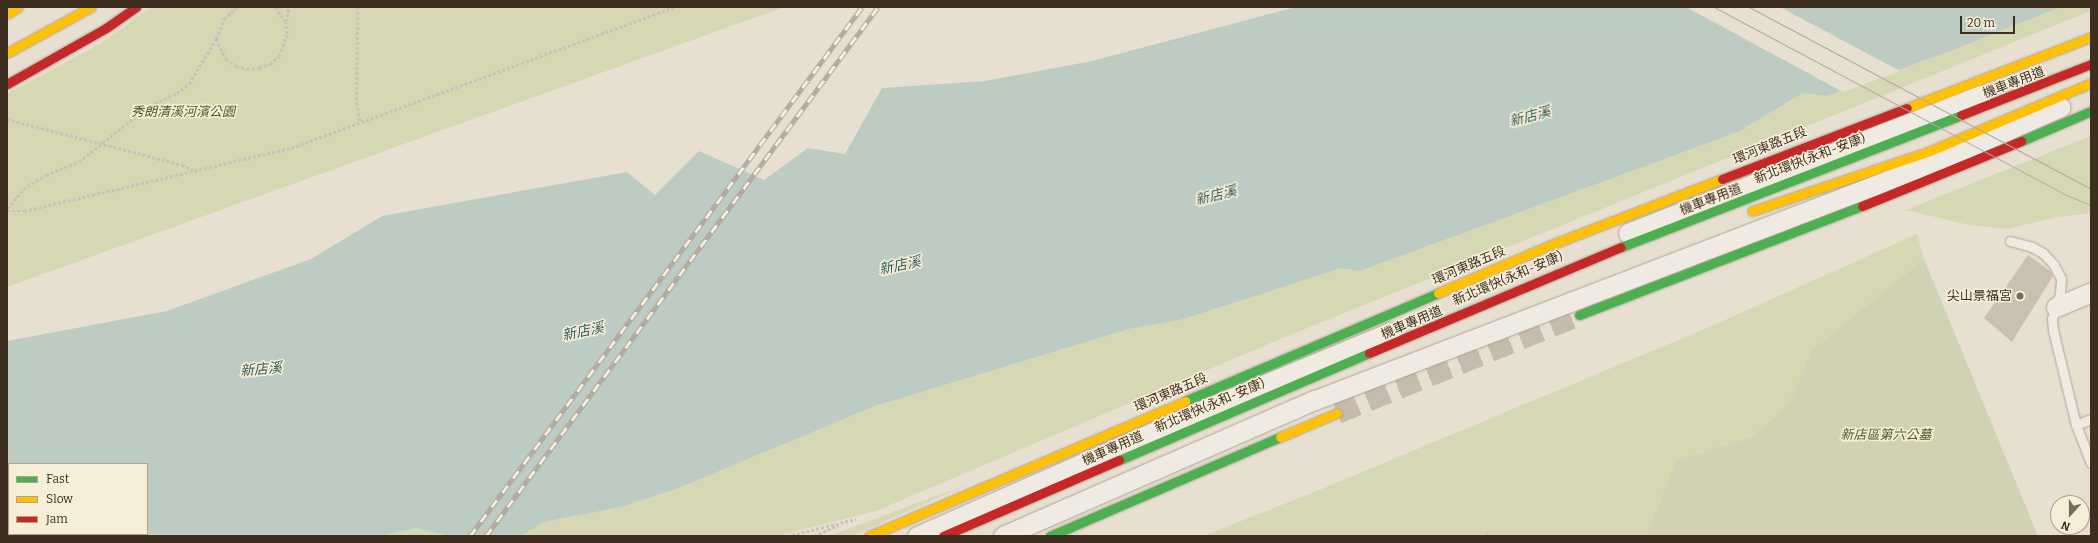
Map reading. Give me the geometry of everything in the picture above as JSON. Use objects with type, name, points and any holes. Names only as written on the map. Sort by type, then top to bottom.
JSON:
[{"type":"main road","points":[[7,14],[18,7]]},
{"type":"main road","points":[[7,53],[91,7]]},
{"type":"main road","points":[[7,84],[106,28],[136,7]]},
{"type":"main road","name":"環河東路五段","points":[[869,536],[1548,246],[2090,42]]},
{"type":"main road","name":"新北環快(永和-安康)","points":[[943,536],[1548,276],[2091,64]]},
{"type":"main road","points":[[1746,213],[1930,151],[2091,83]]},
{"type":"main road","points":[[1579,315],[1940,176],[2091,111]]},
{"type":"main road","name":"新北環快(永和-安康)","points":[[1209,432],[1505,307]]},
{"type":"main road","points":[[1050,536],[1337,412]]},
{"type":"street","name":"機車專用道","points":[[917,536],[1200,411],[2090,42]]},
{"type":"street","points":[[1003,536],[1315,400],[1935,162],[2091,94]]},
{"type":"street","points":[[2056,307],[2091,292]]},
{"type":"lane","points":[[2010,241],[2032,247],[2043,253],[2054,265],[2061,279],[2060,294],[2056,307],[2053,330],[2076,425],[2091,463]]},
{"type":"lane","points":[[2076,425],[2091,419]]},
{"type":"path","points":[[7,209],[27,186],[46,175],[79,162],[146,108],[177,93],[189,84],[216,39],[224,19],[237,7]]},
{"type":"path","points":[[216,39],[226,59],[236,66],[247,69],[259,68],[270,64],[282,51],[287,34],[285,22],[275,7]]},
{"type":"path","points":[[285,22],[289,7]]},
{"type":"path","points":[[358,7],[357,103],[360,122]]},
{"type":"path","points":[[7,209],[24,211],[198,172],[292,148],[674,7]]},
{"type":"path","points":[[7,119],[182,165],[198,172]]},
{"type":"path","points":[[814,536],[847,522]]},
{"type":"green space","name":"秀朗清溪河濱公園","points":[[151,7],[784,7],[7,287],[7,94],[100,44]]},
{"type":"green space","points":[[2060,7],[2091,7],[2091,11],[1273,342],[876,511],[777,536],[521,536],[544,522],[621,507],[676,489],[875,406],[1129,329],[1184,319],[1341,268],[1360,271],[1738,132],[1803,93],[1827,96],[1958,48]]},
{"type":"green space","points":[[2091,136],[2091,213],[2057,217],[2007,229],[1969,225],[1906,210]]},
{"type":"green space","points":[[1917,234],[1924,259],[1814,350],[1789,404],[1754,436],[1677,461],[1646,536],[1203,536],[1324,488],[1707,328]]},
{"type":"green space","name":"新店區第六公墓","points":[[1924,259],[2038,536],[1646,536],[1677,461],[1754,436],[1789,404],[1813,350]]},
{"type":"green space","points":[[971,483],[852,536],[829,536]]},
{"type":"green space","points":[[416,528],[449,536],[381,536]]},
{"type":"water","name":"新店溪","points":[[1296,7],[2060,7],[1958,48],[1827,96],[1803,93],[1738,132],[1360,271],[1341,268],[1184,319],[1129,329],[875,406],[676,489],[621,507],[544,522],[521,536],[449,536],[416,528],[381,536],[7,536],[7,341],[167,311],[311,259],[382,216],[627,172],[655,195],[699,151],[764,180],[808,148],[845,154],[882,88],[985,81],[1092,61]]},
{"type":"pier","points":[[1686,7],[1780,7],[1900,71],[1843,92]]},
{"type":"building","name":"尖山景福宮","points":[[2028,255],[2050,271],[2053,276],[2012,342],[1984,318]]},
{"type":"tunnel","points":[[1337,413],[1579,315]]},
{"type":"tram line","points":[[1714,7],[2066,195],[2091,205]]},
{"type":"tram line","points":[[1749,7],[2091,189]]},
{"type":"railway","points":[[470,536],[862,7]]},
{"type":"railway","points":[[486,536],[878,7]]},
{"type":"traffic: fast","points":[[2021,141],[2091,111]]},
{"type":"traffic: fast","points":[[1621,247],[1961,115]]},
{"type":"traffic: fast","points":[[1579,315],[1862,206]]},
{"type":"traffic: fast","points":[[1185,401],[1438,293]]},
{"type":"traffic: fast","points":[[1119,460],[1369,353]]},
{"type":"traffic: fast","points":[[1050,536],[1280,437]]},
{"type":"traffic: slow","points":[[7,14],[18,7]]},
{"type":"traffic: slow","points":[[7,53],[91,7]]},
{"type":"traffic: slow","points":[[1907,108],[2091,37]]},
{"type":"traffic: slow","points":[[1752,211],[1930,151],[2091,83]]},
{"type":"traffic: slow","points":[[1438,293],[1548,246],[1722,179]]},
{"type":"traffic: slow","points":[[869,536],[1185,401]]},
{"type":"traffic: slow","points":[[1280,437],[1337,413]]},
{"type":"traffic: jam","points":[[7,84],[106,28],[136,7]]},
{"type":"traffic: jam","points":[[1961,115],[2091,64]]},
{"type":"traffic: jam","points":[[1722,179],[1907,108]]},
{"type":"traffic: jam","points":[[1862,206],[2021,141]]},
{"type":"traffic: jam","points":[[1369,353],[1621,247]]},
{"type":"traffic: jam","points":[[943,536],[1119,460]]},
{"type":"place","name":"尖山景福宮","points":[[2020,296]]}]
